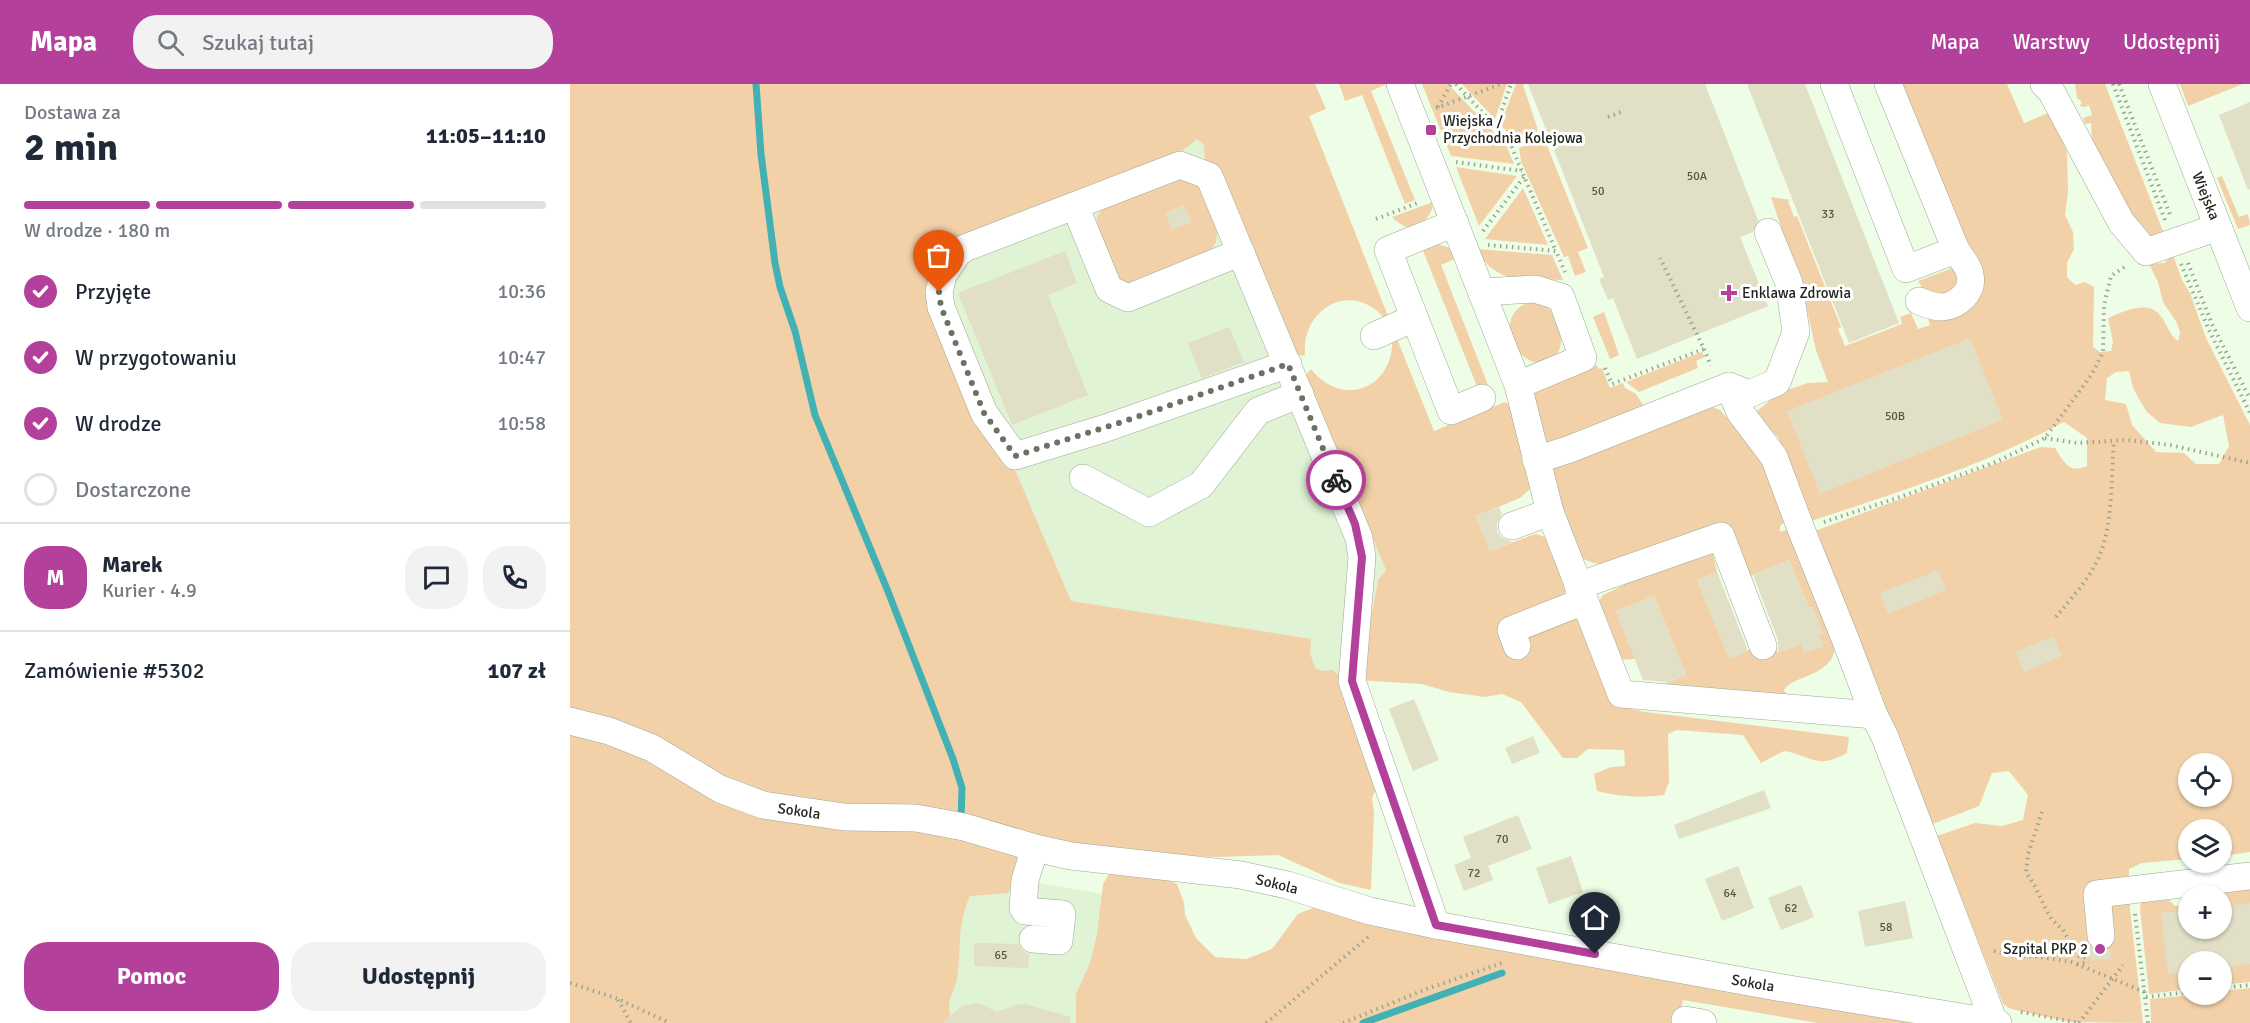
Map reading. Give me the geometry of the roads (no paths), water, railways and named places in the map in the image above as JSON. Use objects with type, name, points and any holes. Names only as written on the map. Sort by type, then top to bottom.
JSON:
[{"type":"street","points":[[1400,84],[1518,385],[1550,512],[1621,694],[1874,715]]},
{"type":"street","points":[[1834,84],[1923,313],[1933,306],[1948,306],[1959,302],[1967,294],[1971,282],[1970,273],[1956,250],[1887,84]]},
{"type":"street","points":[[2044,84],[2051,91],[2121,222],[2146,252],[2218,227]]},
{"type":"street","name":"Wiejska","points":[[2162,84],[2250,308]]},
{"type":"street","points":[[1288,364],[1128,420],[1015,456],[984,413],[941,307],[939,284],[953,259],[965,249],[1180,165],[1209,176],[1288,364],[1359,538],[1362,557],[1352,681],[1436,925]]},
{"type":"street","points":[[1075,206],[1109,289],[1128,298],[1241,252]]},
{"type":"street","points":[[1455,223],[1388,250],[1451,411],[1482,398]]},
{"type":"street","points":[[1536,460],[1570,449],[1729,386],[1749,394],[1777,382],[1796,332],[1789,283],[1768,232]]},
{"type":"street","points":[[1906,269],[1956,250]]},
{"type":"street","points":[[1482,292],[1535,289],[1561,297],[1570,320],[1583,358],[1518,385]]},
{"type":"street","points":[[1374,336],[1414,318]]},
{"type":"street","points":[[1729,386],[1740,412],[1774,457],[1800,530],[1886,740],[1995,1020]]},
{"type":"street","points":[[1083,478],[1149,513],[1201,484],[1258,411],[1300,394]]},
{"type":"street","points":[[1512,526],[1550,512]]},
{"type":"street","points":[[1517,646],[1511,630],[1581,593],[1721,536],[1763,646]]},
{"type":"street","name":"Sokola","points":[[570,721],[609,731],[652,748],[726,792],[763,806],[844,817],[916,818],[964,827],[1035,848],[1109,862],[1241,875],[1267,880],[1390,916],[1436,925],[1771,986],[1995,1020]]},
{"type":"street","points":[[1033,939],[1059,941],[1062,914],[1025,911],[1023,908],[1025,880],[1035,848]]},
{"type":"street","points":[[2101,936],[2097,894],[2250,876]]},
{"type":"waterway","points":[[756,84],[761,154],[775,263],[780,287],[795,331],[815,415],[887,589],[953,759],[962,788],[961,820]]},
{"type":"waterway","points":[[1363,1023],[1502,973]]},
{"type":"place","name":"Wiejska / Przychodnia Kolejowa","points":[[1431,130]]},
{"type":"place","name":"Enklawa Zdrowia","points":[[1729,293]]},
{"type":"place","name":"Szpital PKP 2","points":[[2100,949]]}]
